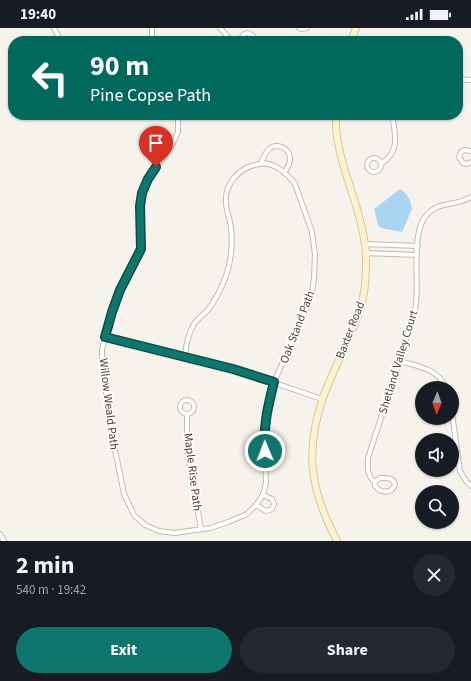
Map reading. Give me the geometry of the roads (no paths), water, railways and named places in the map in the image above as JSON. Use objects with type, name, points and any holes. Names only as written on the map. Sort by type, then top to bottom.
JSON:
[{"type":"main road","name":"Baxter Road","points":[[336,120],[337,141],[360,220],[365,244],[365,283],[358,317],[322,399],[313,441],[312,471],[319,501],[337,541]]},
{"type":"street","points":[[220,28],[227,36]]},
{"type":"street","points":[[299,28],[307,28]]},
{"type":"street","points":[[242,36],[248,33],[252,34],[253,36]]},
{"type":"street","name":"Willow Weald Path","points":[[178,120],[178,132],[173,143],[148,179],[142,193],[140,212],[141,249],[120,290],[112,312],[102,349],[102,362],[112,435],[124,494],[134,514],[145,525],[159,531],[174,533],[201,529]]},
{"type":"street","points":[[381,164],[389,158],[394,149],[395,135],[393,120]]},
{"type":"street","points":[[185,356],[189,334],[194,324],[207,311],[222,288],[231,258],[231,227],[226,205],[228,188],[232,179],[238,173],[250,166],[261,163],[270,149],[274,146],[281,146],[289,153],[290,162],[284,172]]},
{"type":"street","points":[[471,151],[464,150],[461,152],[459,157],[463,163],[467,164],[471,162]]},
{"type":"street","name":"Oak Stand Path","points":[[201,529],[247,514],[263,495],[266,483],[264,436],[266,416],[274,382],[312,293],[315,254],[312,232],[294,184],[290,177],[284,172],[274,166],[261,163]]},
{"type":"street","name":"Shetland Valley Court","points":[[375,482],[372,480],[369,473],[368,458],[400,361],[416,304],[419,231],[422,223],[431,211],[439,206],[456,203],[471,197]]},
{"type":"street","points":[[365,244],[418,246]]},
{"type":"street","points":[[365,253],[417,255]]},
{"type":"street","points":[[105,337],[233,369],[322,399]]},
{"type":"street","points":[[400,361],[434,372],[443,381]]},
{"type":"street","name":"Maple Rise Path","points":[[187,414],[187,450],[201,529]]},
{"type":"street","points":[[454,425],[460,471],[468,484]]},
{"type":"street","points":[[380,478],[390,478],[394,481],[395,485],[390,491],[382,491],[377,488],[375,482],[380,478]]},
{"type":"street","points":[[256,505],[266,511],[272,509],[274,504],[272,499],[263,495]]},
{"type":"street","points":[[0,534],[4,541]]},
{"type":"water","points":[[400,189],[405,193],[411,203],[412,209],[402,232],[381,228],[378,225],[374,209]]}]
